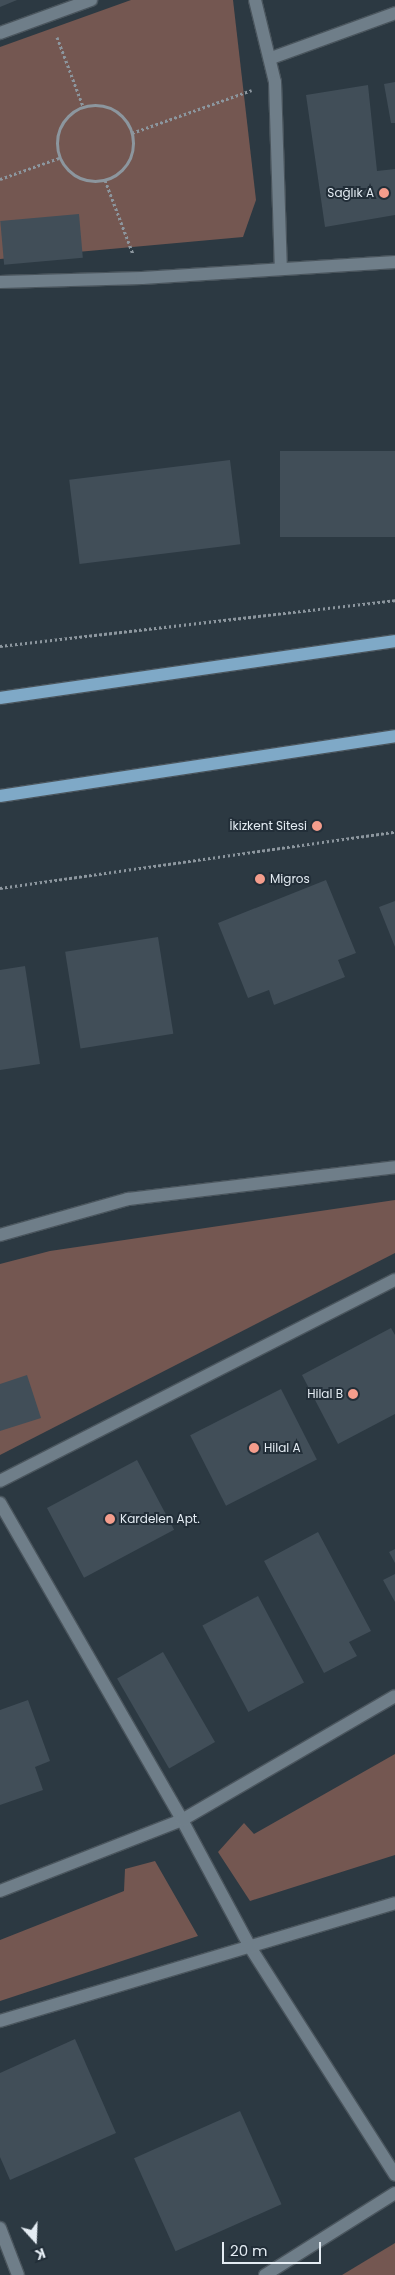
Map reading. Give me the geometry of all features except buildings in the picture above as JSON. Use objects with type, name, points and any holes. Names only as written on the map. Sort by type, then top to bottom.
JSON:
[{"type":"main road","points":[[0,698],[395,641]]},
{"type":"main road","points":[[0,796],[395,736]]},
{"type":"street","points":[[0,33],[91,0]]},
{"type":"street","points":[[255,0],[271,58],[275,82],[281,269]]},
{"type":"street","points":[[271,58],[395,13]]},
{"type":"street","points":[[0,282],[142,278],[395,262]]},
{"type":"street","points":[[0,1235],[128,1199],[395,1167]]},
{"type":"street","points":[[0,1481],[395,1280]]},
{"type":"street","points":[[0,1503],[182,1820],[250,1947],[395,2176]]},
{"type":"street","points":[[0,1891],[182,1820],[395,1696]]},
{"type":"street","points":[[0,2021],[395,1903]]},
{"type":"street","points":[[265,2275],[395,2193]]},
{"type":"street","points":[[0,2228],[18,2275]]},
{"type":"path","points":[[49,15],[83,106]]},
{"type":"path","points":[[132,133],[275,82]]},
{"type":"path","points":[[95,104],[119,112],[132,133],[130,159],[123,170],[105,180],[88,181],[76,177],[59,158],[57,139],[63,121],[83,106],[95,104]]},
{"type":"path","points":[[0,179],[59,158]]},
{"type":"path","points":[[105,180],[142,278]]},
{"type":"path","points":[[0,646],[395,600]]},
{"type":"path","points":[[0,888],[395,832]]},
{"type":"shaded area","points":[[131,0],[233,0],[256,200],[243,237],[0,259],[0,47]]},
{"type":"shaded area","points":[[395,1200],[395,1253],[0,1455],[0,1264],[50,1251]]},
{"type":"shaded area","points":[[395,1754],[395,1855],[250,1901],[218,1852],[244,1823],[254,1834]]},
{"type":"shaded area","points":[[155,1861],[198,1936],[0,2001],[0,1940],[124,1891],[125,1869]]},
{"type":"shaded area","points":[[395,2243],[395,2275],[342,2275]]},
{"type":"place","name":"Sağlık A","points":[[384,193]]},
{"type":"place","name":"İkizkent Sitesi","points":[[317,826]]},
{"type":"place","name":"Migros","points":[[260,879]]},
{"type":"place","name":"Hilal B","points":[[353,1394]]},
{"type":"place","name":"Hilal A","points":[[254,1448]]},
{"type":"place","name":"Kardelen Apt.","points":[[110,1519]]}]
